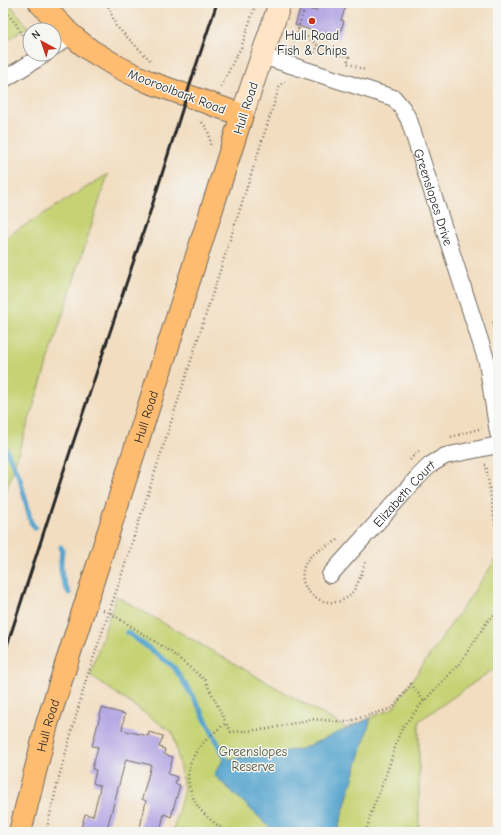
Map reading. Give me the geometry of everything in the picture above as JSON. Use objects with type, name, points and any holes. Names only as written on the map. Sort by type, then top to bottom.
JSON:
[{"type":"main road","name":"Mooroolbark Road","points":[[40,3],[71,35],[105,60],[128,73],[242,115]]},
{"type":"main road","name":"Hull Road","points":[[20,832],[48,724],[242,115],[280,3]]},
{"type":"street","points":[[62,41],[71,35]]},
{"type":"street","name":"Greenslopes Drive","points":[[262,56],[394,98],[403,109],[409,120],[487,362],[498,433]]},
{"type":"street","points":[[3,80],[32,62]]},
{"type":"street","name":"Elizabeth Court","points":[[330,575],[430,465],[445,456],[498,445]]},
{"type":"path","points":[[107,3],[116,26],[153,64]]},
{"type":"path","points":[[220,89],[240,48],[256,3]]},
{"type":"path","points":[[292,48],[306,3]]},
{"type":"path","points":[[3,8],[16,24],[22,36]]},
{"type":"path","points":[[298,29],[318,46]]},
{"type":"path","points":[[46,832],[59,777],[86,680],[280,84],[288,80]]},
{"type":"path","points":[[201,120],[209,133],[211,140],[210,148]]},
{"type":"path","points":[[448,438],[482,428]]},
{"type":"path","points":[[406,465],[415,454],[420,451]]},
{"type":"path","points":[[479,466],[486,465],[498,543]]},
{"type":"path","points":[[344,535],[338,540],[315,552],[305,563],[303,575],[305,586],[311,595],[319,600],[329,603],[339,602],[348,597],[354,590],[367,558]]},
{"type":"path","points":[[86,604],[109,612],[171,652],[205,680],[231,732],[269,729],[312,719],[346,722],[393,708],[411,684],[424,701]]},
{"type":"path","points":[[366,832],[371,813],[385,778],[399,735],[404,726],[424,701],[460,663],[489,619],[498,612]]},
{"type":"path","points":[[226,723],[209,736],[197,750],[190,764],[188,777],[191,794],[196,805],[205,815],[227,832]]},
{"type":"green space","points":[[3,3],[9,3],[24,22],[22,22],[22,31],[3,42]]},
{"type":"green space","points":[[108,174],[3,501],[3,239]]},
{"type":"green space","name":"Greenslopes Reserve","points":[[497,558],[498,666],[419,721],[419,832],[173,832],[184,788],[173,733],[90,675],[116,596],[347,728],[393,708]]},
{"type":"water","points":[[371,718],[337,832],[275,832],[214,775],[223,760],[301,749]]},
{"type":"building","points":[[319,3],[347,3],[341,20],[344,21],[338,39],[295,25],[301,7],[316,11]]},
{"type":"building","points":[[102,708],[125,714],[122,730],[148,736],[149,732],[163,736],[159,747],[165,749],[164,754],[173,757],[168,774],[177,777],[175,784],[180,785],[171,817],[164,814],[160,832],[139,832],[146,801],[142,799],[151,765],[126,759],[106,832],[80,832],[85,814],[93,816],[99,792],[100,786],[93,783],[96,770],[92,769],[98,747],[92,746]]},
{"type":"waterway","points":[[3,443],[20,479],[31,522],[35,528]]},
{"type":"waterway","points":[[61,547],[61,572],[69,593]]},
{"type":"waterway","points":[[127,632],[174,667],[198,705],[226,759]]},
{"type":"railway","points":[[3,658],[151,209],[217,3]]},
{"type":"place","name":"Hull Road Fish & Chips","points":[[312,21]]}]
